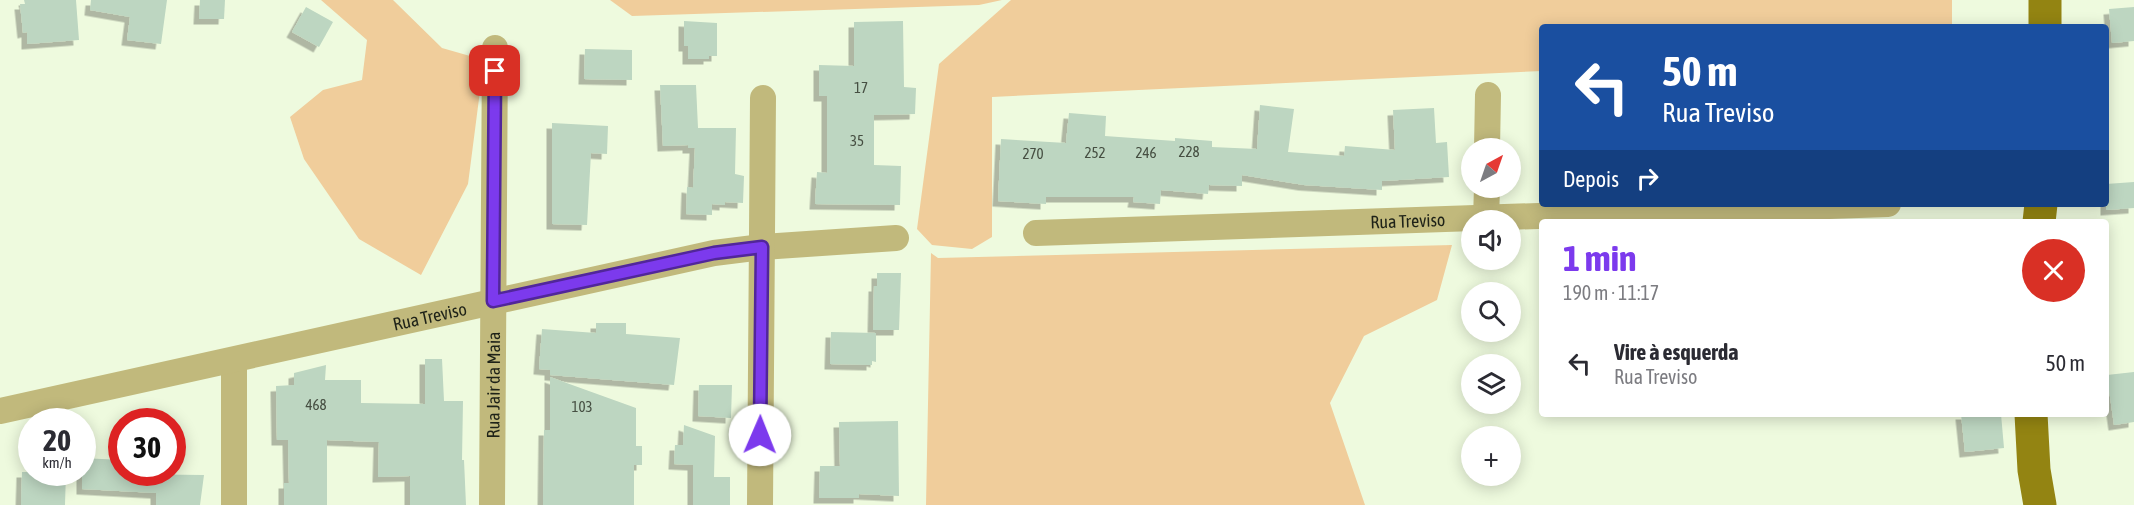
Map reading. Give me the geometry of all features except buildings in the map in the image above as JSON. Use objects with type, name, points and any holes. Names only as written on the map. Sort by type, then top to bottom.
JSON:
[{"type":"main road","points":[[2045,0],[2045,24]]},
{"type":"main road","points":[[2031,417],[2034,470],[2040,505]]},
{"type":"street","name":"Rua Jair da Maia","points":[[492,505],[495,48]]},
{"type":"street","points":[[1487,138],[1488,95]]},
{"type":"street","points":[[760,505],[763,98]]},
{"type":"street","name":"Rua Treviso","points":[[1521,217],[1802,207]]},
{"type":"street","name":"Rua Treviso","points":[[1036,233],[1461,219]]},
{"type":"street","name":"Rua Treviso","points":[[0,411],[714,253],[762,247],[896,238]]},
{"type":"street","points":[[234,360],[234,505]]},
{"type":"shaded area","points":[[321,0],[393,0],[442,48],[484,60],[468,184],[421,275],[359,239],[304,159],[290,117],[323,90],[362,80],[367,40]]},
{"type":"shaded area","points":[[610,0],[1002,0],[979,5],[632,16]]},
{"type":"shaded area","points":[[1011,0],[1952,0],[1952,24],[1539,24],[1539,71],[992,97],[992,237],[972,249],[932,245],[917,229],[939,64]]},
{"type":"shaded area","points":[[1452,245],[1437,300],[1364,336],[1330,403],[1365,505],[926,505],[931,253],[938,258]]},
{"type":"route","points":[[495,71],[493,301],[714,253],[762,247],[760,435]]}]
